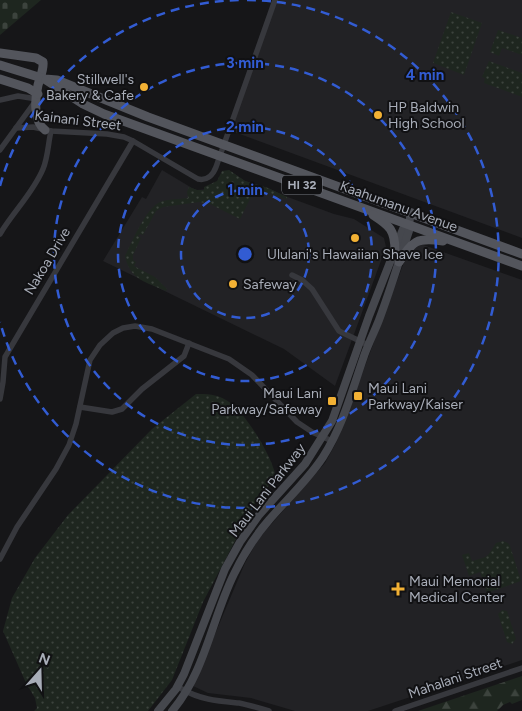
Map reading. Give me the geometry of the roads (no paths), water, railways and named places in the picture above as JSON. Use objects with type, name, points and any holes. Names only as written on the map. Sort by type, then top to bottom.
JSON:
[{"type":"main road","points":[[0,53],[39,59],[43,62],[37,94],[38,122],[48,131]]},
{"type":"main road","name":"Kaahumanu Avenue","points":[[0,65],[46,80],[104,114],[522,266]]},
{"type":"main road","points":[[0,79],[28,88],[37,94]]},
{"type":"main road","name":"Kaahumanu Avenue","points":[[46,80],[58,80],[122,106],[522,254]]},
{"type":"main road","points":[[104,114],[110,114],[122,106],[124,117],[128,122]]},
{"type":"main road","points":[[360,206],[391,228],[395,238],[395,251]]},
{"type":"main road","name":"Maui Lani Parkway","points":[[158,711],[177,686],[187,666],[225,569],[240,542],[259,516],[305,464],[332,421],[398,262],[409,231],[411,212]]},
{"type":"main road","name":"Maui Lani Parkway","points":[[172,711],[186,692],[197,670],[231,581],[249,547],[267,522],[313,471],[342,422],[364,343],[395,251],[404,229],[409,224]]},
{"type":"main road","points":[[398,262],[410,245],[417,240],[427,239],[461,244]]},
{"type":"street","name":"Kainani Street","points":[[16,128],[28,127],[48,131],[107,134],[133,141],[201,180],[207,178],[214,173],[275,0]]},
{"type":"street","points":[[0,100],[37,94]]},
{"type":"street","points":[[0,150],[37,94]]},
{"type":"street","points":[[0,234],[10,217],[33,188],[43,170],[48,152],[48,131]]},
{"type":"street","name":"Nakoa Drive","points":[[0,399],[4,358],[133,141]]},
{"type":"street","points":[[292,275],[302,280],[312,289],[339,331],[364,343]]},
{"type":"street","points":[[0,559],[17,527],[56,469],[69,445],[80,407],[90,360],[100,345],[113,333],[123,328],[135,326],[152,329],[229,360],[252,375],[297,422],[332,441]]},
{"type":"street","points":[[80,407],[112,412],[122,409],[142,389],[184,356],[189,343]]},
{"type":"street","points":[[0,363],[4,358]]},
{"type":"street","name":"Mahalani Street","points":[[395,711],[522,668]]},
{"type":"street","points":[[177,686],[186,692],[207,700],[245,704],[269,711]]},
{"type":"place","name":"Stillwell's Bakery & Cafe","points":[[144,87]]},
{"type":"place","name":"HP Baldwin High School","points":[[378,115]]},
{"type":"place","name":"Ululani's Hawaiian Shave Ice","points":[[355,238]]},
{"type":"place","name":"Safeway","points":[[233,284]]},
{"type":"place","name":"Maui Lani Parkway/Kaiser","points":[[358,396]]},
{"type":"place","name":"Maui Lani Parkway/Safeway","points":[[332,401]]},
{"type":"place","name":"Maui Memorial Medical Center","points":[[398,589]]}]
